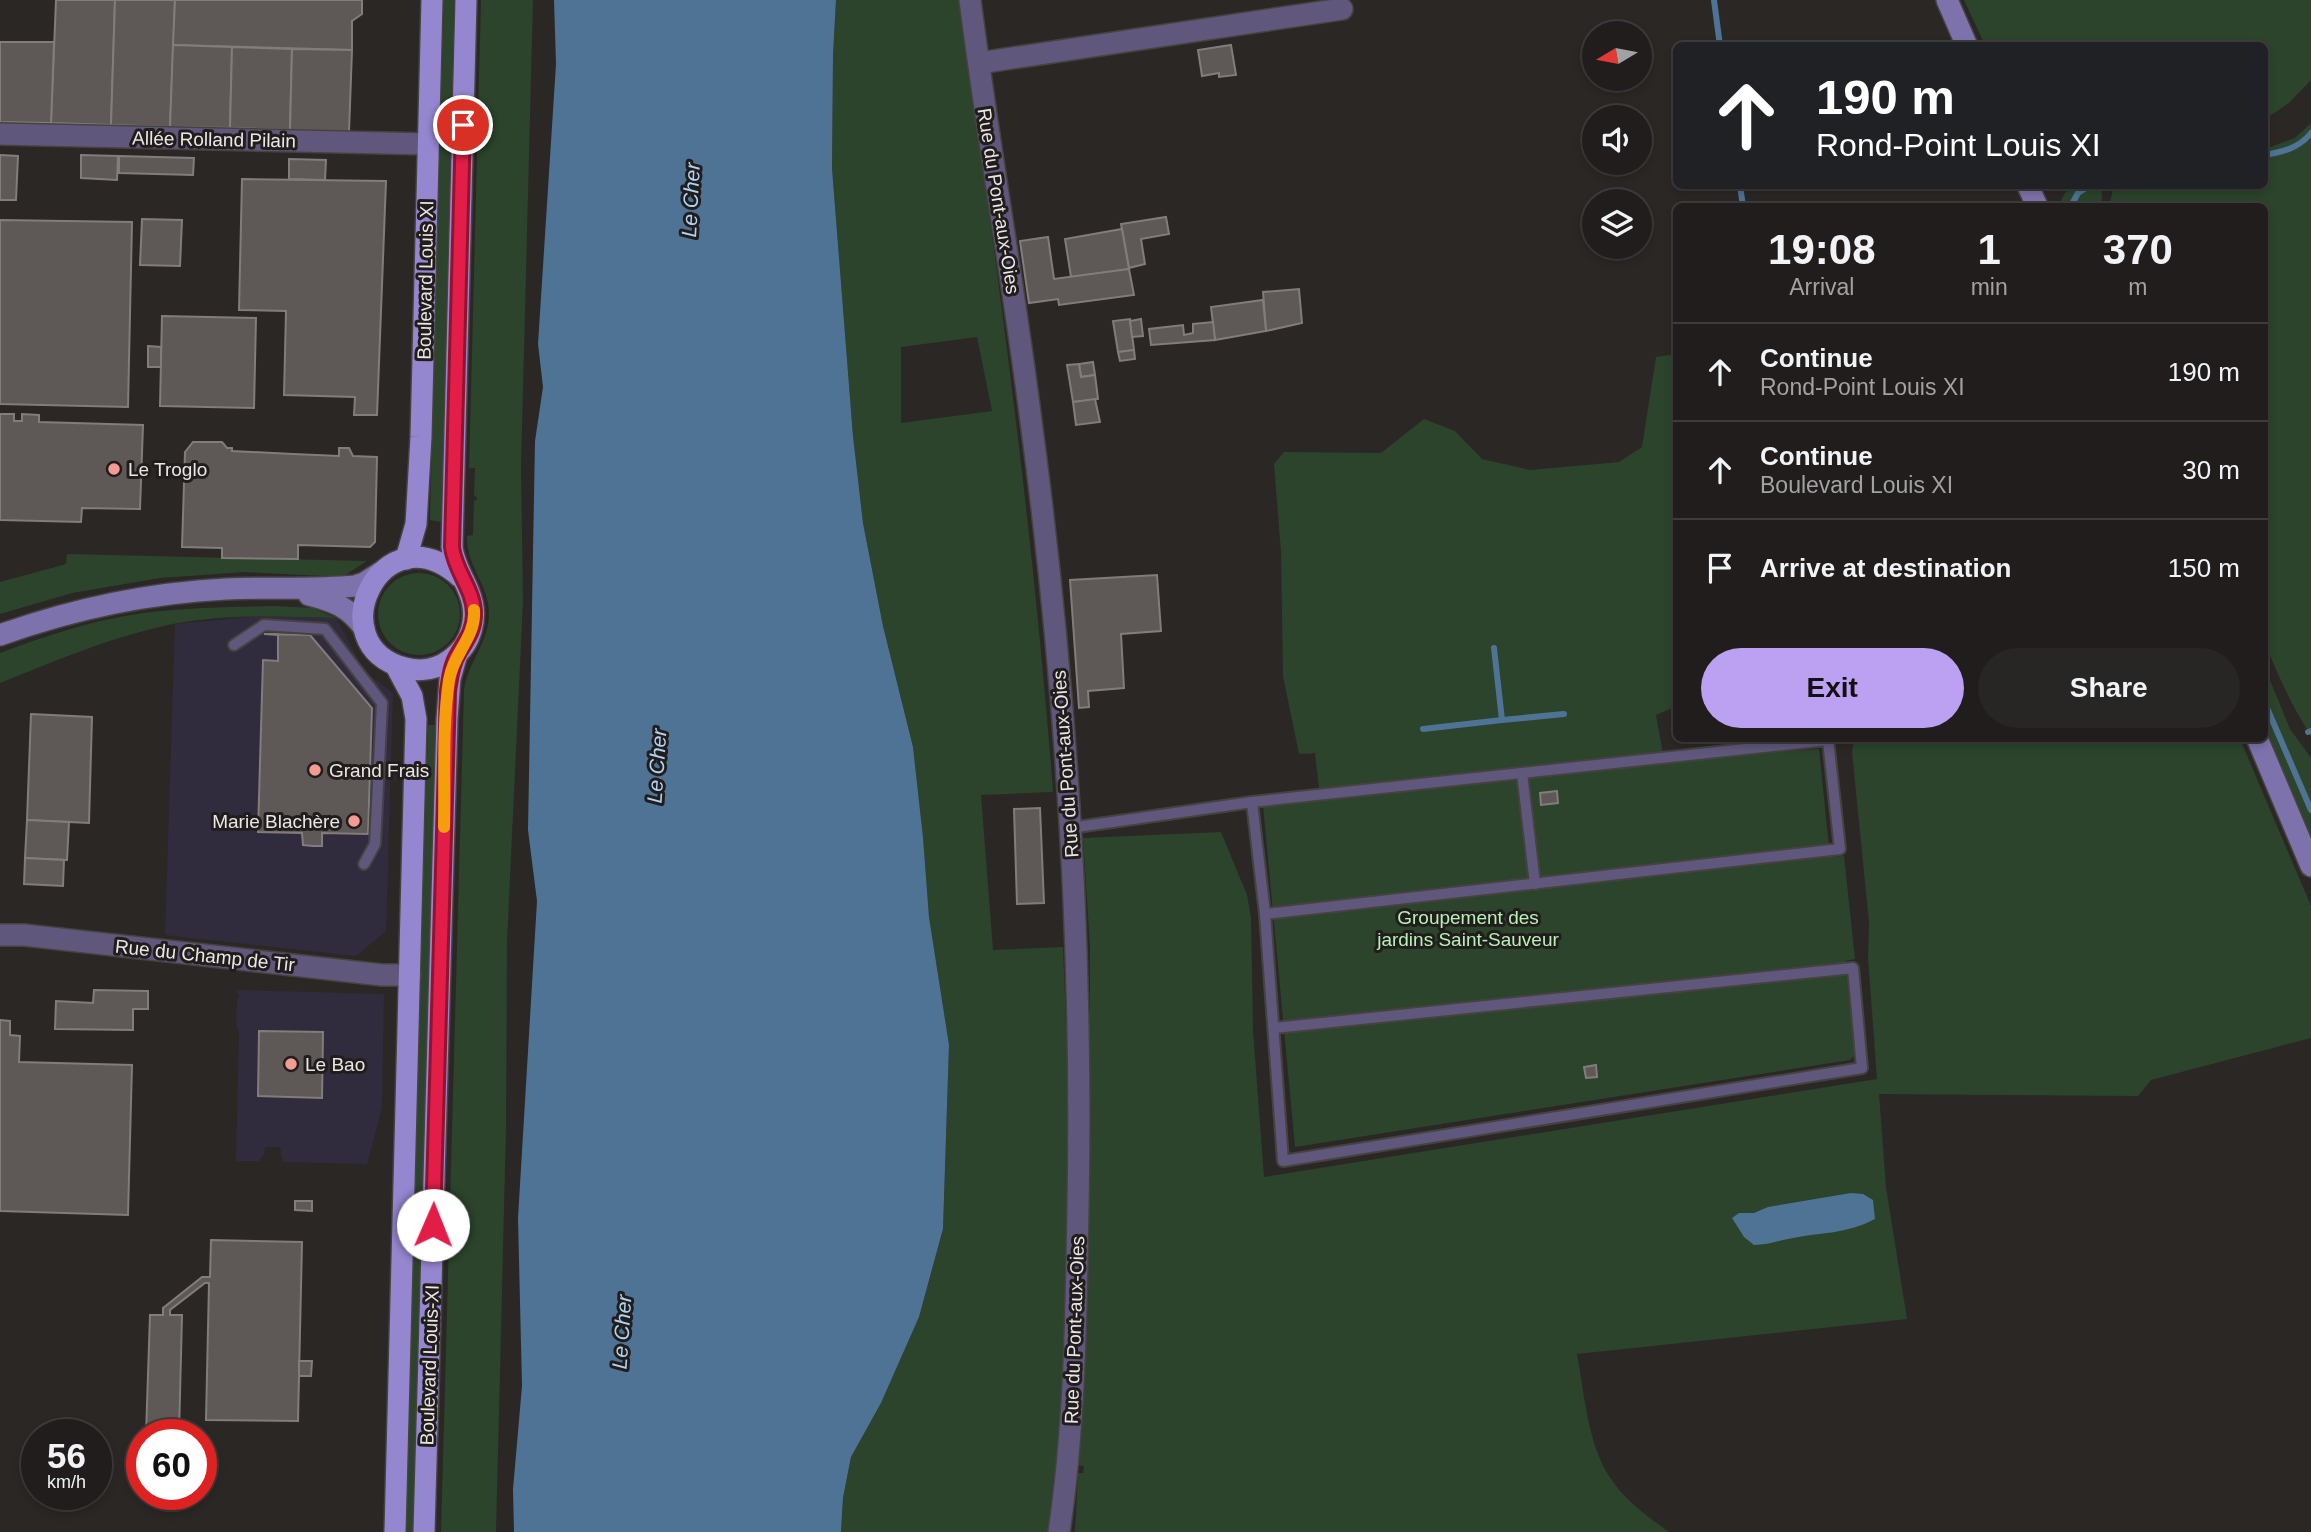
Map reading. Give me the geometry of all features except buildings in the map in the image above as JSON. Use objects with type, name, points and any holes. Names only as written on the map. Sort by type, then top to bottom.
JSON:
[{"type":"main road","name":"Boulevard Louis XI","points":[[406,559],[416,524],[421,437],[432,0]]},
{"type":"main road","name":"Boulevard Louis XI","points":[[460,577],[453,560],[452,547],[466,0]]},
{"type":"main road","points":[[1947,0],[1965,42]]},
{"type":"main road","points":[[0,635],[53,617],[176,593],[255,589],[355,586],[393,564],[406,559],[421,558],[435,560],[460,577],[473,602],[472,630],[457,654],[444,664],[412,670],[396,666],[382,657],[364,628],[348,609],[337,603],[305,594],[255,589]]},
{"type":"main road","points":[[364,628],[362,612],[365,597],[371,583],[381,572]]},
{"type":"main road","name":"Boulevard Louis-XI","points":[[424,1532],[447,719],[450,678],[457,654]]},
{"type":"main road","name":"Boulevard Louis-XI","points":[[395,1532],[416,719],[412,696],[396,666]]},
{"type":"main road","points":[[2259,742],[2311,866]]},
{"type":"street","name":"Rue du Pont-aux-Oies","points":[[970,0],[1032,424],[1064,726],[1070,828],[1077,957],[1080,1137],[1075,1366],[1059,1532]]},
{"type":"street","points":[[979,63],[1342,9]]},
{"type":"street","name":"Allée Rolland Pilain","points":[[0,134],[428,144]]},
{"type":"street","name":"Rue du Champ de Tir","points":[[0,935],[24,935],[237,957],[382,975],[410,975]]},
{"type":"lane","points":[[234,645],[264,625],[325,629],[382,704],[374,844],[364,864]]},
{"type":"lane","points":[[1070,828],[1252,802],[1809,742]]},
{"type":"lane","points":[[1265,914],[1840,849],[1828,742]]},
{"type":"lane","points":[[1522,773],[1535,884]]},
{"type":"lane","points":[[1252,802],[1265,914],[1283,1161],[1862,1068],[1853,968],[1274,1028]]},
{"type":"shaded area","points":[[262,616],[336,618],[365,672],[393,693],[386,931],[356,956],[165,935],[175,624]]},
{"type":"shaded area","points":[[234,990],[384,994],[382,1107],[367,1164],[283,1162],[280,1147],[265,1147],[259,1161],[236,1161],[239,1031],[236,1024],[239,994]]},
{"type":"green space","points":[[444,0],[454,0],[441,522],[430,520]]},
{"type":"green space","points":[[481,0],[533,0],[521,467],[523,601],[507,941],[506,1129],[496,1532],[441,1532],[464,691],[469,671],[486,634],[489,614],[486,594],[470,558],[467,536],[473,535],[474,500],[477,500],[474,496],[475,468],[469,468]]},
{"type":"green space","points":[[836,0],[959,0],[1013,395],[1053,792],[981,795],[993,950],[1063,947],[1067,1047],[1067,1337],[1061,1437],[1050,1532],[841,1532],[843,1498],[851,1457],[881,1403],[919,1317],[943,1230],[949,1045],[929,917],[913,747],[883,626],[863,523],[853,436],[832,168]],"holes":[[[977,337],[992,411],[901,423],[901,347]]]},
{"type":"green space","points":[[1964,0],[2311,0],[2311,80],[2289,103],[2268,117],[2268,42],[1984,42]]},
{"type":"green space","points":[[2311,123],[2311,736],[2286,691],[2268,650],[2268,203],[2110,203],[2113,189],[2268,189],[2268,148],[2295,138]]},
{"type":"green space","points":[[2070,189],[2101,189],[2102,197],[2101,203],[2060,203]]},
{"type":"green space","name":"Groupement des jardins Saint-Sauveur","points":[[1673,354],[1673,707],[1656,715],[1664,760],[1819,749],[1830,857],[1844,856],[1855,959],[1845,961],[1855,1055],[1850,1060],[1295,1147],[1263,805],[1320,797],[1315,753],[1299,754],[1283,676],[1281,552],[1274,464],[1284,452],[1381,453],[1424,419],[1455,431],[1482,459],[1530,470],[1619,462],[1642,447],[1656,357]]},
{"type":"green space","points":[[67,554],[367,561],[342,577],[245,572],[160,578],[72,593],[0,614],[0,582],[66,564]]},
{"type":"green space","points":[[411,573],[427,573],[442,580],[453,591],[460,606],[457,630],[448,643],[427,655],[411,655],[396,648],[385,637],[378,622],[378,606],[385,591],[396,580]]},
{"type":"green space","points":[[274,606],[313,608],[336,618],[243,617],[174,624],[132,634],[0,683],[0,653],[74,628],[151,612]]},
{"type":"green space","points":[[2268,675],[2290,729],[2311,758],[2311,837],[2268,735]]},
{"type":"green space","points":[[428,725],[435,725],[414,1532],[405,1532]]},
{"type":"green space","points":[[1854,742],[2241,742],[2311,906],[2311,1038],[2151,1080],[2138,1096],[1879,1094],[1886,1187],[1907,1319],[1577,1354],[1588,1417],[1602,1463],[1615,1485],[1629,1500],[1669,1532],[1075,1532],[1078,1473],[1083,1473],[1084,1466],[1076,1465],[1087,1301],[1090,1145],[1090,946],[1083,838],[1221,832],[1247,895],[1251,918],[1253,1030],[1264,1177],[1877,1079],[1868,958],[1869,922],[1852,752]]},
{"type":"water","name":"Le Cher","points":[[554,0],[836,0],[832,168],[853,436],[863,523],[883,626],[913,747],[929,917],[949,1045],[943,1229],[919,1317],[881,1403],[851,1457],[843,1498],[841,1532],[514,1532],[513,1489],[522,1386],[518,1218],[537,901],[528,830],[535,441],[543,387],[538,344],[556,64]]},
{"type":"water","points":[[1851,1193],[1863,1194],[1873,1200],[1875,1219],[1844,1230],[1754,1245],[1744,1237],[1732,1218],[1739,1213],[1754,1213],[1768,1207]]},
{"type":"waterway","points":[[1714,0],[1719,42]]},
{"type":"waterway","points":[[2268,154],[2290,148],[2311,133]]},
{"type":"waterway","points":[[1740,189],[1743,203]]},
{"type":"waterway","points":[[2073,203],[2078,193],[2084,189]]},
{"type":"waterway","points":[[1494,648],[1502,720],[1564,714]]},
{"type":"waterway","points":[[2268,710],[2311,810]]},
{"type":"waterway","points":[[1423,729],[1502,720]]},
{"type":"slow traffic","points":[[444,827],[448,691],[453,664],[472,630],[474,610]]},
{"type":"place","name":"Le Troglo","points":[[114,469]]},
{"type":"place","name":"Grand Frais","points":[[315,770]]},
{"type":"place","name":"Marie Blachère","points":[[354,821]]},
{"type":"place","name":"Le Bao","points":[[291,1064]]},
{"type":"route","points":[[433,1225],[448,691],[453,664],[472,630],[474,616],[473,602],[456,568],[452,547],[463,125]]}]
